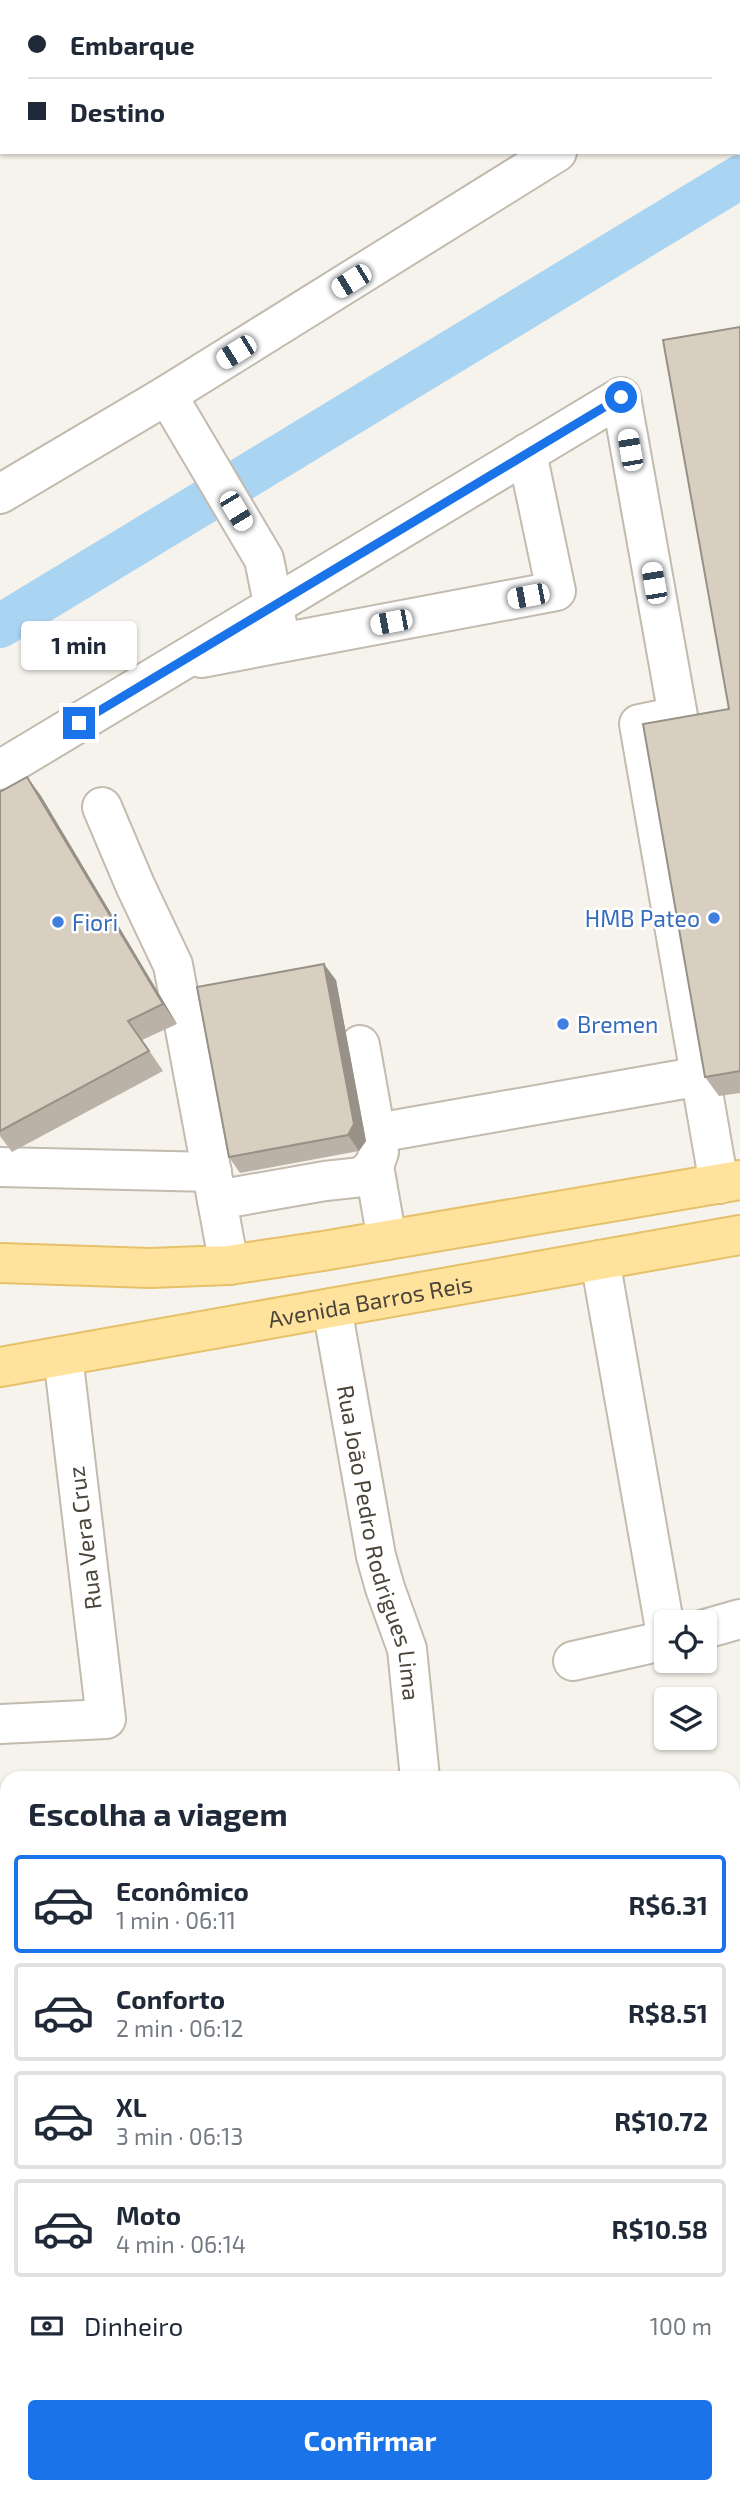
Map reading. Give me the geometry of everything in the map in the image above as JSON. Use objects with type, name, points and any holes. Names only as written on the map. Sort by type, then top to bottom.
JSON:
[{"type":"main road","points":[[0,1263],[150,1268],[229,1265],[729,1182]]},
{"type":"main road","name":"Avenida Barros Reis","points":[[0,1367],[740,1235]]},
{"type":"street","points":[[0,494],[167,395],[554,154]]},
{"type":"street","points":[[167,395],[264,559],[281,643]]},
{"type":"street","points":[[0,770],[621,397],[677,716],[639,724],[701,1076],[729,1182]]},
{"type":"street","points":[[180,662],[556,591],[527,453]]},
{"type":"street","points":[[102,807],[173,965],[229,1265]]},
{"type":"street","points":[[360,1045],[387,1240]]},
{"type":"street","points":[[375,1149],[701,1076]]},
{"type":"street","points":[[0,1167],[215,1186],[325,1181],[362,1177],[375,1149]]},
{"type":"street","points":[[600,1260],[662,1610]]},
{"type":"street","name":"Rua João Pedro Rodrigues Lima","points":[[332,1308],[376,1556],[407,1649],[419,1771]]},
{"type":"street","name":"Rua Vera Cruz","points":[[0,1724],[106,1719],[63,1356]]},
{"type":"street","points":[[717,1626],[740,1619]]},
{"type":"street","points":[[573,1661],[654,1643]]},
{"type":"building","points":[[740,327],[740,1071],[705,1077],[643,724],[729,709],[663,340]]},
{"type":"building","name":"Fiori","points":[[27,777],[163,1004],[128,1021],[149,1051],[0,1131],[0,792]]},
{"type":"building","points":[[324,964],[354,1124],[348,1135],[229,1157],[197,987]]},
{"type":"waterway","points":[[0,626],[740,177]]},
{"type":"place","name":"HMB Pateo","points":[[714,918]]},
{"type":"place","name":"Fiori","points":[[58,922]]},
{"type":"place","name":"Bremen","points":[[563,1024]]},
{"type":"route","points":[[79,723],[621,397]]}]
